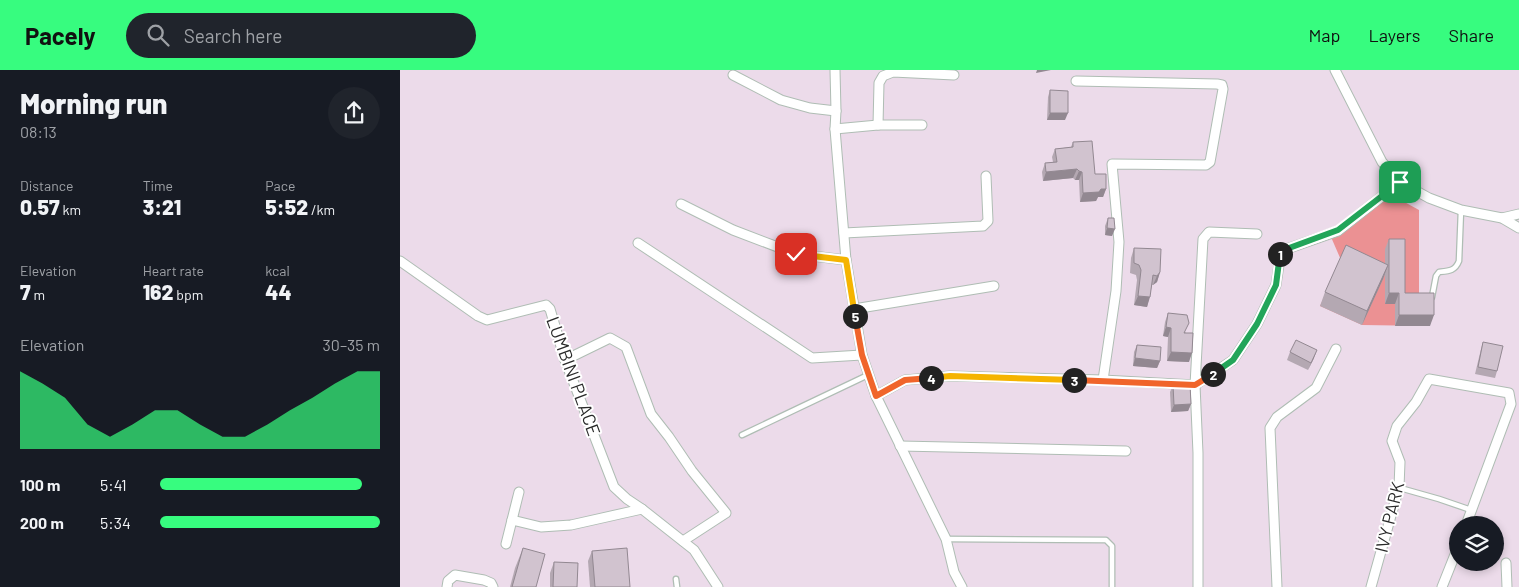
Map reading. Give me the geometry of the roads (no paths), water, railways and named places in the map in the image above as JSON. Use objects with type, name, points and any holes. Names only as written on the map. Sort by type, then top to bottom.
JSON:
[{"type":"street","points":[[836,70],[835,129],[846,260],[862,355],[876,396],[946,539],[954,572],[962,587]]},
{"type":"street","points":[[1335,70],[1382,162],[1400,182],[1429,198],[1461,210],[1502,218],[1519,228]]},
{"type":"street","points":[[878,125],[879,84],[883,76],[893,72],[954,75]]},
{"type":"street","points":[[733,75],[781,100],[810,108],[836,112]]},
{"type":"street","points":[[1076,81],[1217,84],[1222,85],[1223,89],[1210,162],[1206,165],[1112,164],[1119,242],[1116,291],[1103,380]]},
{"type":"street","points":[[835,129],[878,125],[922,125]]},
{"type":"street","points":[[844,233],[983,226],[988,222],[986,176]]},
{"type":"street","points":[[876,396],[905,380],[950,376],[1103,380],[1195,385],[1233,360],[1257,324],[1276,285],[1281,251],[1338,230],[1400,182]]},
{"type":"street","points":[[681,204],[733,230],[796,254],[846,260]]},
{"type":"street","points":[[1502,218],[1519,214]]},
{"type":"street","points":[[1198,587],[1198,454],[1195,385],[1203,239],[1209,232],[1257,234]]},
{"type":"street","points":[[638,243],[812,358],[862,355]]},
{"type":"street","name":"LUMBINI PLACE","points":[[400,261],[478,316],[488,320],[546,305],[550,309],[566,360],[614,487],[694,550],[718,587]]},
{"type":"street","points":[[854,309],[994,286]]},
{"type":"street","points":[[566,360],[610,338],[626,347],[650,414],[726,513],[683,541]]},
{"type":"street","points":[[1277,587],[1270,428],[1277,417],[1316,388],[1336,349]]},
{"type":"street","name":"IVY PARK","points":[[1371,587],[1400,488],[1400,462],[1392,441],[1397,426],[1416,402],[1429,379],[1509,393],[1511,404],[1470,516]]},
{"type":"street","points":[[900,446],[1126,451]]},
{"type":"street","points":[[506,544],[519,492]]},
{"type":"street","points":[[512,520],[541,527],[571,525],[642,509]]},
{"type":"street","points":[[1506,563],[1507,587]]},
{"type":"street","points":[[1442,587],[1449,570]]},
{"type":"street","points":[[447,587],[448,581],[455,575],[484,580],[491,583],[493,587]]},
{"type":"lane","points":[[1432,299],[1436,276],[1439,272],[1450,271],[1460,261],[1461,210]]},
{"type":"lane","points":[[742,435],[868,374]]},
{"type":"lane","points":[[1400,488],[1439,498],[1472,510]]},
{"type":"lane","points":[[946,539],[1106,540],[1112,546],[1112,587]]},
{"type":"lane","points":[[676,579],[677,587]]}]
